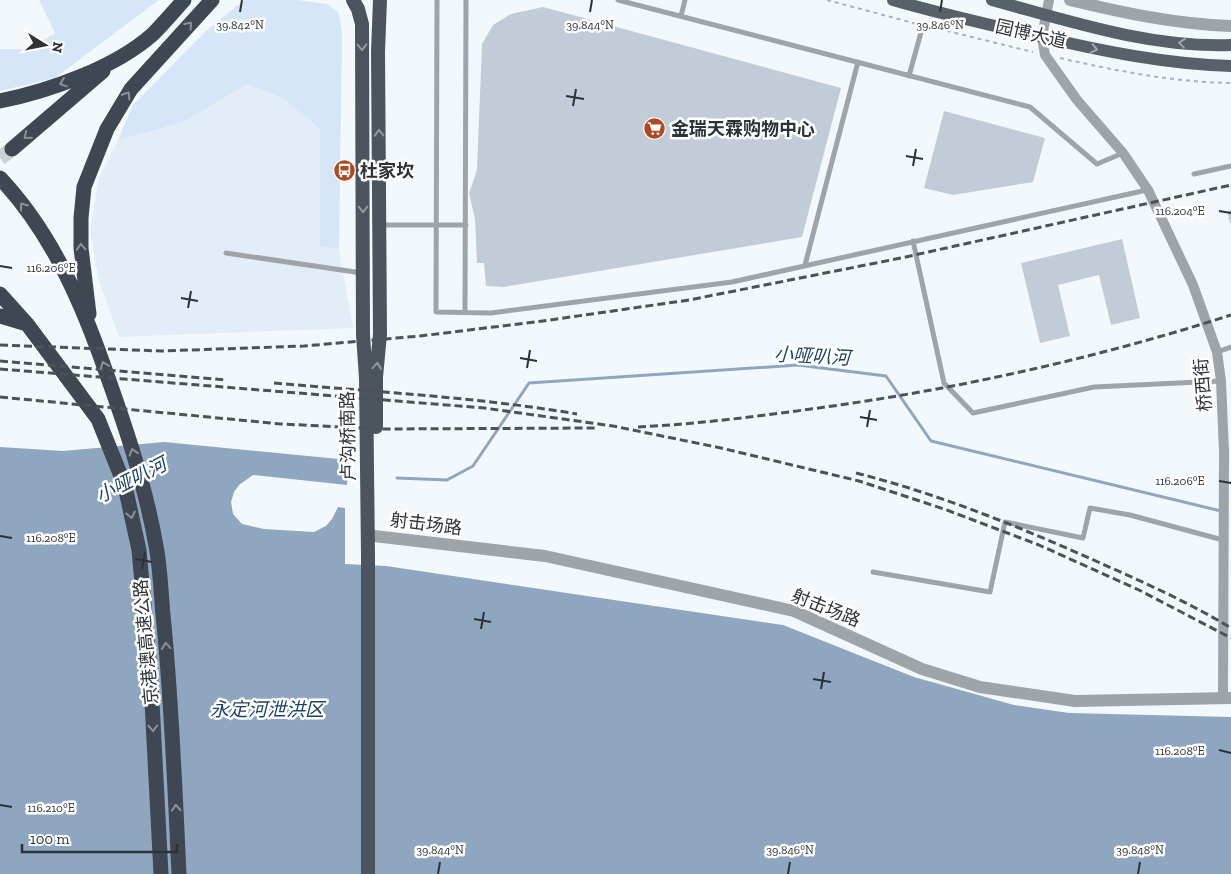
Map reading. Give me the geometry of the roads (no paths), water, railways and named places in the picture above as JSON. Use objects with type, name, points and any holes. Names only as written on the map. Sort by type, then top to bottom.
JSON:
[{"type":"highway","points":[[12,149],[118,59],[152,34],[184,0]]},
{"type":"highway","points":[[91,331],[81,248],[84,187],[107,130],[131,89],[212,0]]},
{"type":"highway","name":"卢沟桥南路","points":[[353,0],[358,9],[362,24],[363,335],[371,555],[375,874]]},
{"type":"highway","name":"卢沟桥南路","points":[[368,874],[371,555],[374,536],[376,378],[380,334],[378,52],[380,0]]},
{"type":"highway","points":[[0,101],[46,89],[118,59]]},
{"type":"highway","points":[[0,178],[41,231],[68,278],[91,331]]},
{"type":"highway","name":"京港澳高速公路","points":[[0,294],[27,324],[98,419],[125,486],[139,550],[151,683],[161,874]]},
{"type":"highway","points":[[0,316],[27,324]]},
{"type":"highway","name":"京港澳高速公路","points":[[91,331],[120,411],[143,484],[156,548],[169,682],[180,874]]},
{"type":"main road","name":"园博大道","points":[[894,0],[985,24],[1101,51],[1152,59],[1231,66]]},
{"type":"main road","name":"园博大道","points":[[992,0],[1086,26],[1156,40],[1208,46],[1231,45]]},
{"type":"main road","points":[[985,24],[998,20],[1000,10],[992,0]]},
{"type":"street","name":"桥西街","points":[[1049,0],[1042,37],[1045,55],[1077,100],[1123,153],[1148,190],[1193,285],[1217,352],[1227,452],[1223,523],[1227,698]]},
{"type":"street","points":[[1070,0],[1119,12],[1170,20],[1231,26]]},
{"type":"street","name":"射击场路","points":[[374,536],[544,556],[794,611],[922,670],[980,687],[1075,701],[1227,698]]},
{"type":"lane","points":[[437,0],[436,312],[492,313],[732,282],[1148,190]]},
{"type":"lane","points":[[466,0],[466,312]]},
{"type":"lane","points":[[618,0],[1030,107],[1097,164],[1123,153]]},
{"type":"lane","points":[[681,16],[685,0]]},
{"type":"lane","points":[[909,76],[923,25]]},
{"type":"lane","points":[[805,265],[858,62]]},
{"type":"lane","points":[[1194,174],[1231,166]]},
{"type":"lane","points":[[379,225],[466,225]]},
{"type":"lane","points":[[913,241],[944,383],[973,413],[1094,387],[1221,381]]},
{"type":"lane","points":[[226,253],[363,273]]},
{"type":"lane","points":[[1217,352],[1231,347]]},
{"type":"lane","points":[[873,572],[990,592],[1005,522],[1083,538],[1090,508],[1130,515],[1224,540]]},
{"type":"water","name":"永定河泄洪区","points":[[164,442],[349,460],[347,485],[253,475],[239,485],[234,492],[231,502],[233,514],[242,524],[264,529],[314,532],[326,526],[338,507],[345,508],[345,564],[386,566],[783,625],[914,677],[1014,705],[1069,713],[1231,717],[1231,874],[0,874],[0,447],[63,451]]},
{"type":"waterway","name":"小哑叭河","points":[[397,478],[447,480],[473,466],[529,383],[798,365],[886,376],[931,441],[1221,511]]},
{"type":"tunnel","points":[[0,158],[12,149]]},
{"type":"railway","points":[[0,345],[161,351],[304,346],[420,336],[543,321],[689,300],[901,258],[1231,185]]},
{"type":"railway","points":[[638,427],[789,412],[970,383],[1128,346],[1231,315]]},
{"type":"railway","points":[[0,361],[227,380]]},
{"type":"railway","points":[[0,369],[484,408],[613,426],[721,448],[859,481],[944,509],[1039,545],[1139,590],[1231,638]]},
{"type":"railway","points":[[274,383],[464,399],[577,414]]},
{"type":"railway","points":[[0,397],[281,424],[383,429],[596,428]]},
{"type":"railway","points":[[856,473],[948,501],[1039,536],[1166,593],[1231,628]]},
{"type":"place","name":"金瑞天霖购物中心","points":[[655,129]]},
{"type":"place","name":"杜家坎","points":[[344,171]]}]
